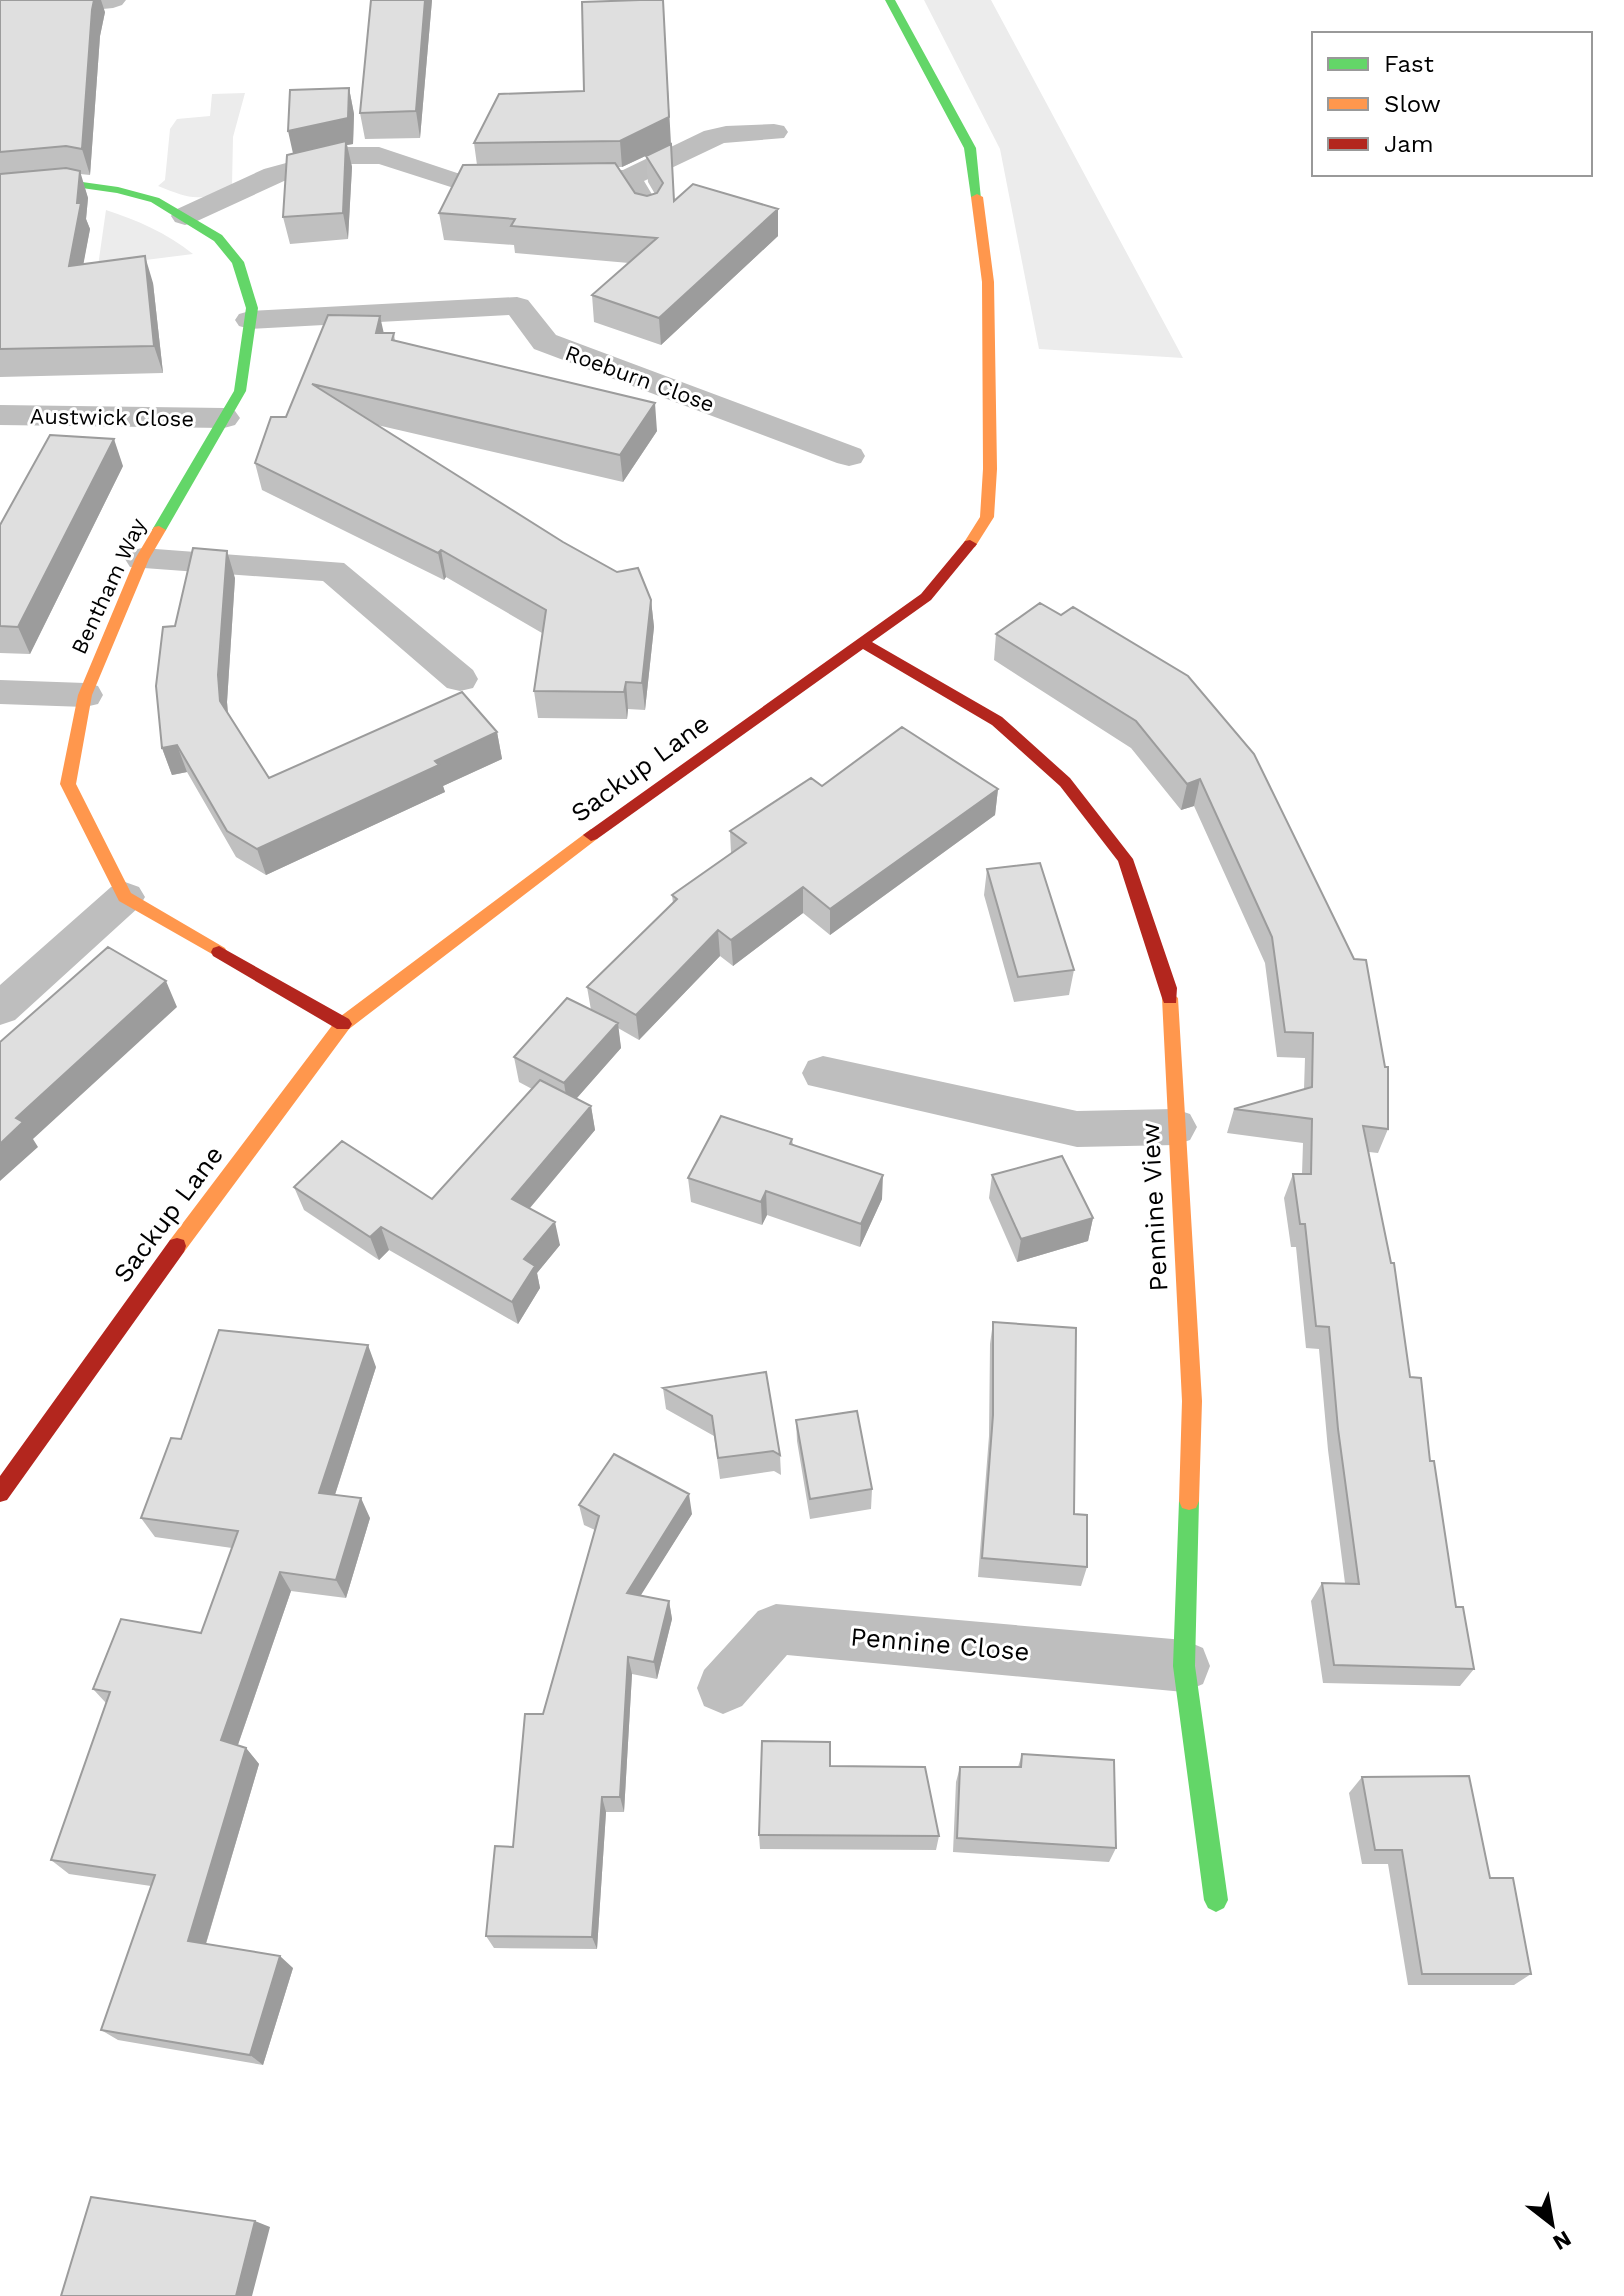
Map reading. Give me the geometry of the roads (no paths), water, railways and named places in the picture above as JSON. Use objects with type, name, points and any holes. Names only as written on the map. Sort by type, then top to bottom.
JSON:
[{"type":"street","points":[[0,11],[113,0]]},
{"type":"street","name":"Sackup Lane","points":[[0,1493],[135,1301],[343,1024],[620,813],[926,597],[964,554],[987,517],[990,469],[988,282],[970,148],[890,0]]},
{"type":"street","points":[[185,216],[287,171],[334,158],[367,154],[394,158],[434,178],[457,181],[628,178],[714,137],[774,132]]},
{"type":"street","points":[[628,178],[648,211]]},
{"type":"street","name":"Bentham Way","points":[[0,190],[75,184],[118,190],[155,200],[218,238],[238,262],[252,308],[240,391],[142,559],[85,695],[68,784],[125,897]]},
{"type":"street","name":"Roeburn Close","points":[[250,320],[517,306],[545,342],[849,456]]},
{"type":"street","name":"Austwick Close","points":[[0,415],[224,418]]},
{"type":"street","points":[[142,559],[332,571],[460,679]]},
{"type":"street","name":"Pennine View","points":[[863,643],[997,721],[1065,782],[1125,859],[1169,988],[1192,1401],[1184,1666],[1216,1900]]},
{"type":"street","points":[[0,692],[85,695]]},
{"type":"street","points":[[0,1009],[125,897],[343,1024]]},
{"type":"street","points":[[823,1073],[1077,1129],[1175,1127]]},
{"type":"street","name":"Pennine Close","points":[[723,1688],[776,1629],[1184,1666]]}]
